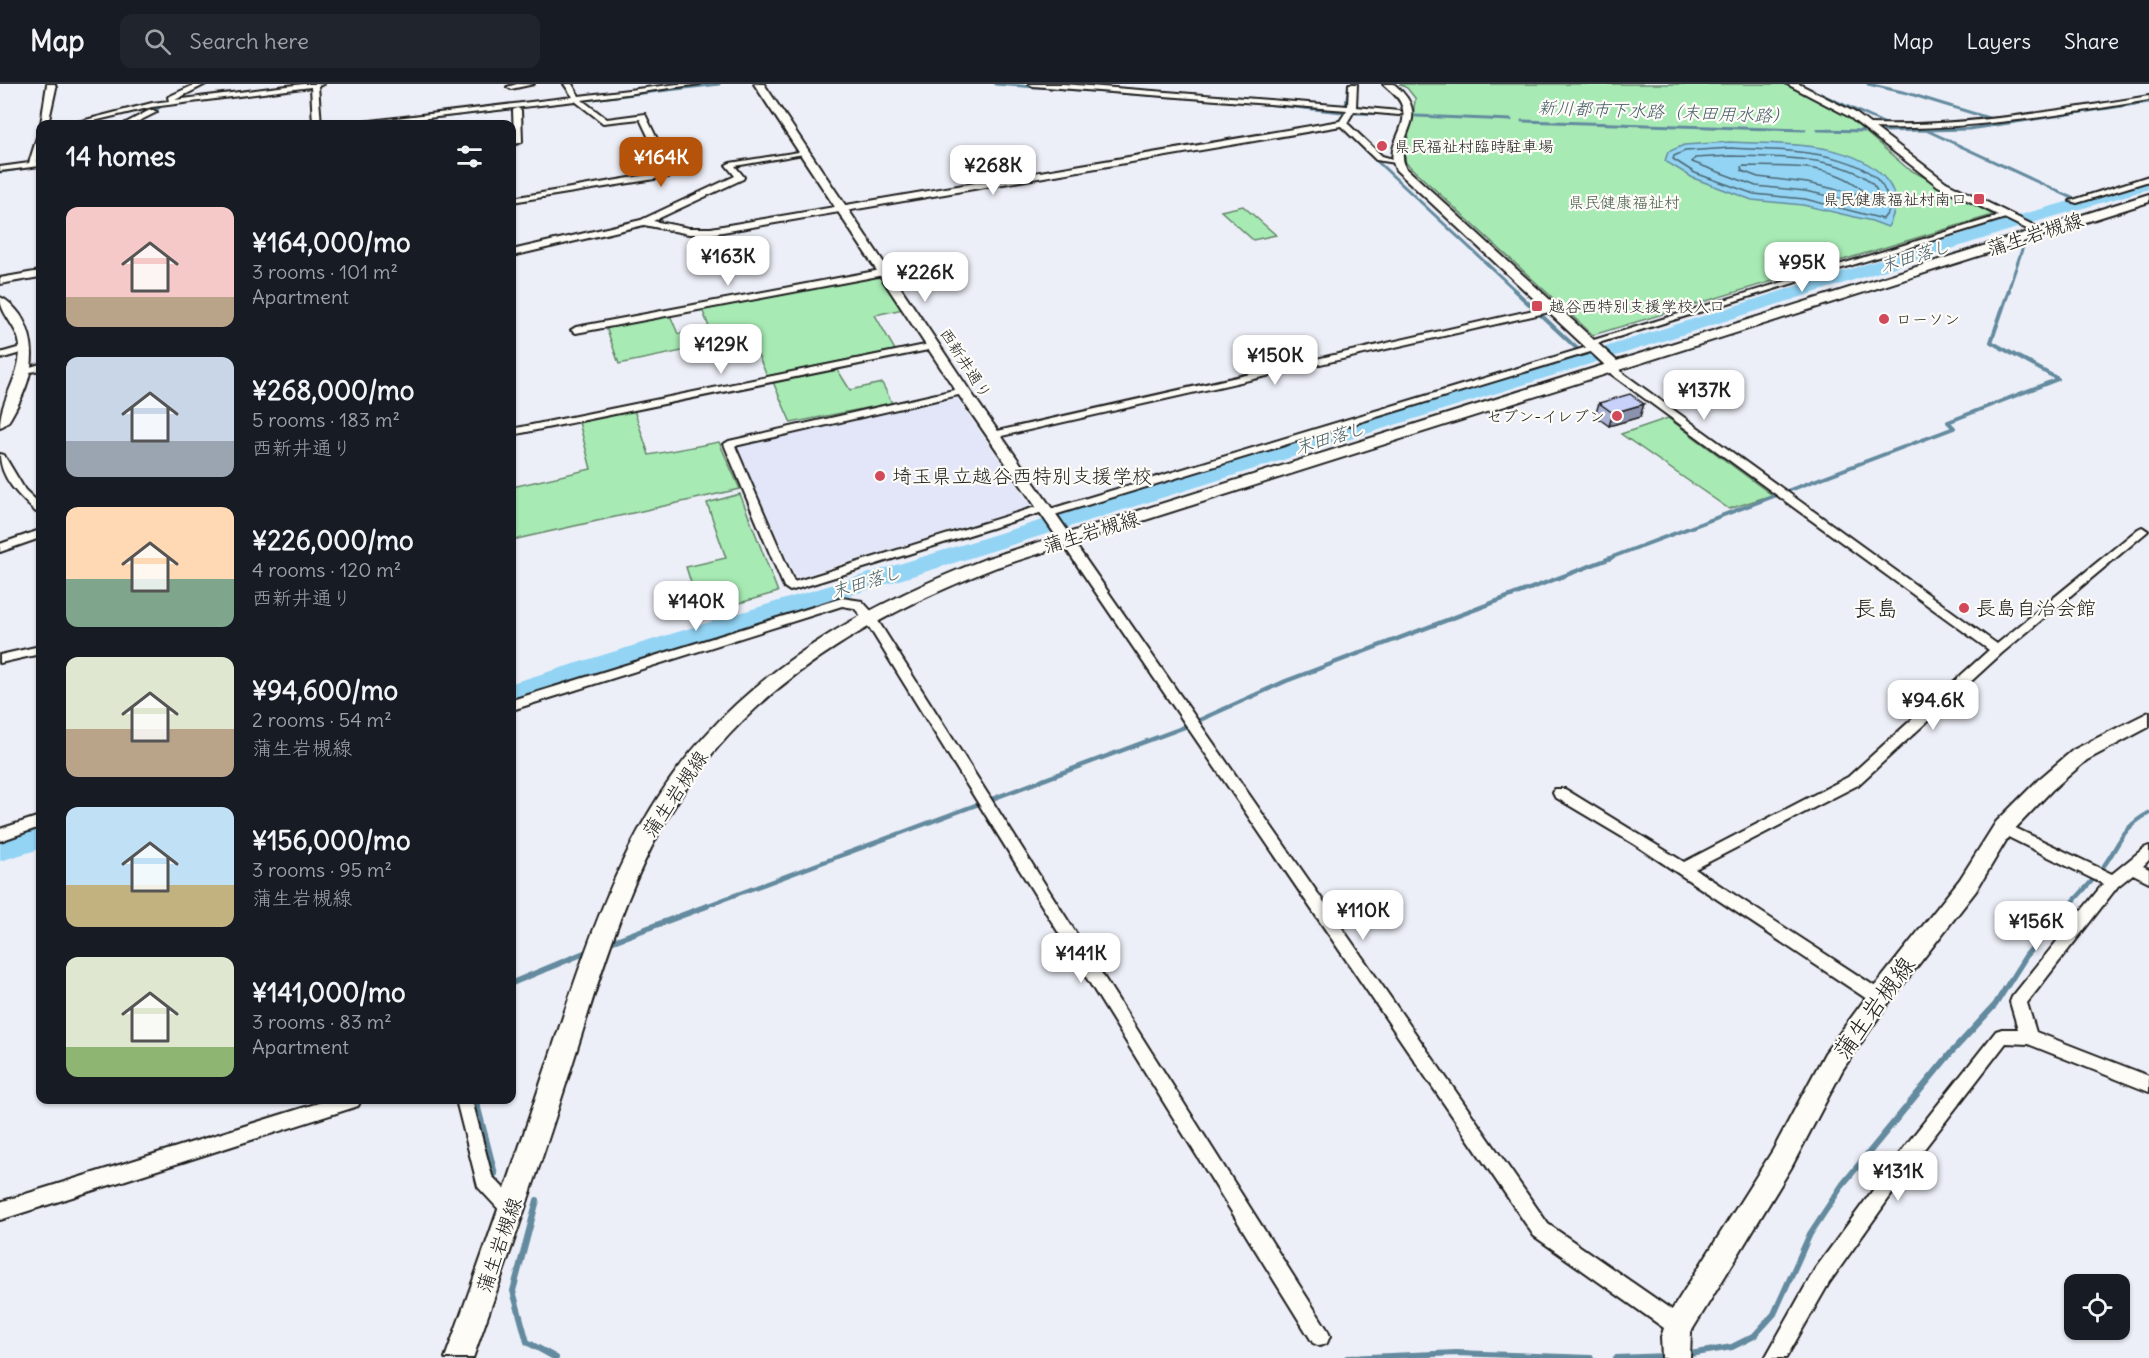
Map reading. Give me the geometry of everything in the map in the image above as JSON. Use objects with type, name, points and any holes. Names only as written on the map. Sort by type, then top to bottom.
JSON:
[{"type":"main road","name":"蒲生岩槻線","points":[[459,1358],[600,940],[647,833],[714,738],[738,713],[800,660],[869,615],[938,583],[1066,540],[2149,198]]},
{"type":"main road","name":"蒲生岩槻線","points":[[1677,1326],[1782,1159],[1834,1061],[1879,998],[1968,885],[2002,828],[2045,785],[2080,755],[2149,719]]},
{"type":"main road","points":[[1676,1358],[1677,1326]]},
{"type":"street","points":[[161,104],[202,84]]},
{"type":"street","points":[[314,84],[317,120]]},
{"type":"street","points":[[91,120],[161,104],[320,84]]},
{"type":"street","points":[[511,87],[530,84]]},
{"type":"street","points":[[516,199],[670,174],[642,116],[606,121],[577,98],[568,84]]},
{"type":"street","points":[[395,120],[696,84]]},
{"type":"street","name":"西新井通り","points":[[759,84],[886,272],[963,392],[1066,540]]},
{"type":"street","points":[[1033,84],[1403,116]]},
{"type":"street","points":[[644,222],[689,231],[711,231],[1343,123],[1351,112],[1353,84]]},
{"type":"street","points":[[1388,84],[1407,102],[1396,154],[1396,161],[1407,175],[1614,366],[1615,372],[1997,650]]},
{"type":"street","points":[[1792,84],[1834,104],[1868,126],[1929,175],[1966,197],[2042,232]]},
{"type":"street","points":[[45,120],[55,85]]},
{"type":"street","points":[[1868,126],[1904,128],[1969,125],[2149,98]]},
{"type":"street","points":[[136,120],[171,103]]},
{"type":"street","points":[[516,142],[518,142],[517,110]]},
{"type":"street","points":[[1343,123],[1379,158],[1396,161]]},
{"type":"street","points":[[516,252],[644,222],[740,177],[730,165],[805,153]]},
{"type":"street","points":[[0,169],[36,165]]},
{"type":"street","points":[[2074,201],[2149,178]]},
{"type":"street","points":[[963,392],[729,444],[790,587],[1591,345],[2008,216]]},
{"type":"street","points":[[576,330],[886,272]]},
{"type":"street","points":[[0,281],[36,275]]},
{"type":"street","points":[[0,301],[8,307],[21,328],[28,348],[26,370],[18,391],[0,423]]},
{"type":"street","points":[[993,435],[1551,309]]},
{"type":"street","points":[[516,431],[935,346]]},
{"type":"street","points":[[0,356],[28,348]]},
{"type":"street","points":[[26,370],[36,368]]},
{"type":"street","points":[[0,457],[21,492],[36,506]]},
{"type":"street","points":[[1683,869],[1853,781],[1997,650],[2142,531]]},
{"type":"street","points":[[0,548],[36,535]]},
{"type":"street","points":[[1066,540],[1541,1230],[1677,1326]]},
{"type":"street","points":[[516,704],[842,602],[858,604],[869,615],[1320,1336]]},
{"type":"street","points":[[0,659],[36,651]]},
{"type":"street","points":[[1560,793],[1683,869],[1879,998]]},
{"type":"street","points":[[0,835],[36,823]]},
{"type":"street","points":[[2002,828],[2113,882]]},
{"type":"street","points":[[2029,1037],[2018,1002],[2113,882],[2149,852]]},
{"type":"street","points":[[2132,867],[2149,876]]},
{"type":"street","points":[[1775,1358],[1822,1276],[1915,1147],[2002,1036],[2029,1037],[2149,1084]]},
{"type":"street","points":[[0,1211],[339,1104]]},
{"type":"street","points":[[465,1104],[484,1181],[511,1209]]},
{"type":"shaded area","name":"埼玉県立越谷西特別支援学校","points":[[957,398],[1031,506],[796,578],[736,447]]},
{"type":"green space","name":"県民健康福祉村","points":[[1399,84],[1785,84],[1847,116],[1907,168],[1993,215],[1593,335],[1406,163],[1406,139],[1415,98],[1407,88]]},
{"type":"green space","points":[[1243,206],[1276,235],[1253,240],[1221,211]]},
{"type":"green space","points":[[882,275],[903,309],[875,315],[895,350],[767,376],[750,337],[619,364],[606,327],[670,315],[678,334],[709,327],[702,309]]},
{"type":"green space","points":[[837,369],[850,390],[882,383],[892,403],[791,423],[773,382]]},
{"type":"green space","points":[[634,410],[649,455],[719,442],[740,489],[516,539],[516,486],[591,469],[579,422]]},
{"type":"green space","points":[[1668,418],[1772,495],[1729,509],[1621,434]]},
{"type":"green space","points":[[740,494],[778,592],[701,614],[686,567],[726,558],[707,503]]},
{"type":"water","points":[[1730,142],[1814,147],[1836,151],[1873,167],[1887,181],[1895,198],[1893,215],[1888,227],[1803,205],[1752,200],[1693,178],[1665,161],[1668,152],[1684,145]]},
{"type":"building","points":[[1630,394],[1644,404],[1613,413],[1599,403]]},
{"type":"waterway","points":[[415,120],[719,84]]},
{"type":"waterway","points":[[995,84],[1257,103],[1342,112]]},
{"type":"waterway","points":[[1346,105],[1349,84]]},
{"type":"waterway","points":[[1799,84],[1892,127]]},
{"type":"waterway","points":[[1868,84],[1907,93],[1995,120]]},
{"type":"waterway","name":"新川都市下水路（末田用水路）","points":[[1884,131],[1969,129],[2149,102]]},
{"type":"waterway","points":[[148,113],[159,108]]},
{"type":"waterway","name":"新川都市下水路（末田用水路）","points":[[1355,113],[1394,114]]},
{"type":"waterway","name":"新川都市下水路（末田用水路）","points":[[1416,116],[1511,120]]},
{"type":"waterway","name":"新川都市下水路（末田用水路）","points":[[1522,121],[1805,130]]},
{"type":"waterway","name":"新川都市下水路（末田用水路）","points":[[1818,130],[1866,131]]},
{"type":"waterway","points":[[1928,131],[2083,203]]},
{"type":"waterway","points":[[1365,150],[1516,291]]},
{"type":"waterway","points":[[0,172],[36,167]]},
{"type":"waterway","name":"末田落し","points":[[516,691],[1615,350],[2033,217],[2149,184]]},
{"type":"waterway","points":[[2008,291],[2033,217]]},
{"type":"waterway","points":[[1514,290],[1587,358]]},
{"type":"waterway","points":[[1607,559],[1954,428],[1948,422],[2058,379],[1991,342],[2009,290]]},
{"type":"waterway","points":[[703,907],[1182,728],[1286,681],[1611,558]]},
{"type":"waterway","points":[[2068,907],[2099,872],[2126,831],[2149,813]]},
{"type":"waterway","name":"末田落し","points":[[0,850],[36,839]]},
{"type":"waterway","points":[[608,943],[707,906]]},
{"type":"waterway","points":[[1684,1355],[1732,1347],[1754,1336],[1774,1314],[1810,1234],[1843,1184],[1950,1054],[1995,1005],[2026,956],[2069,906]]},
{"type":"waterway","points":[[516,981],[589,951]]},
{"type":"waterway","points":[[477,1104],[495,1174]]},
{"type":"waterway","points":[[537,1200],[513,1291],[527,1342],[556,1358]]},
{"type":"waterway","points":[[1347,1358],[1456,1353],[1591,1358]]},
{"type":"waterway","points":[[1616,1358],[1667,1356]]},
{"type":"place","name":"県民福祉村臨時駐車場","points":[[1382,146]]},
{"type":"place","name":"県民健康福祉村南口","points":[[1979,199]]},
{"type":"place","name":"越谷西特別支援学校入口","points":[[1537,306]]},
{"type":"place","name":"ローソン","points":[[1884,319]]},
{"type":"place","name":"セブン-イレブン","points":[[1617,416]]},
{"type":"place","name":"埼玉県立越谷西特別支援学校","points":[[880,476]]},
{"type":"place","name":"長島自治会館","points":[[1964,608]]},
{"type":"district","name":"長島","points":[[1876,608]]}]
